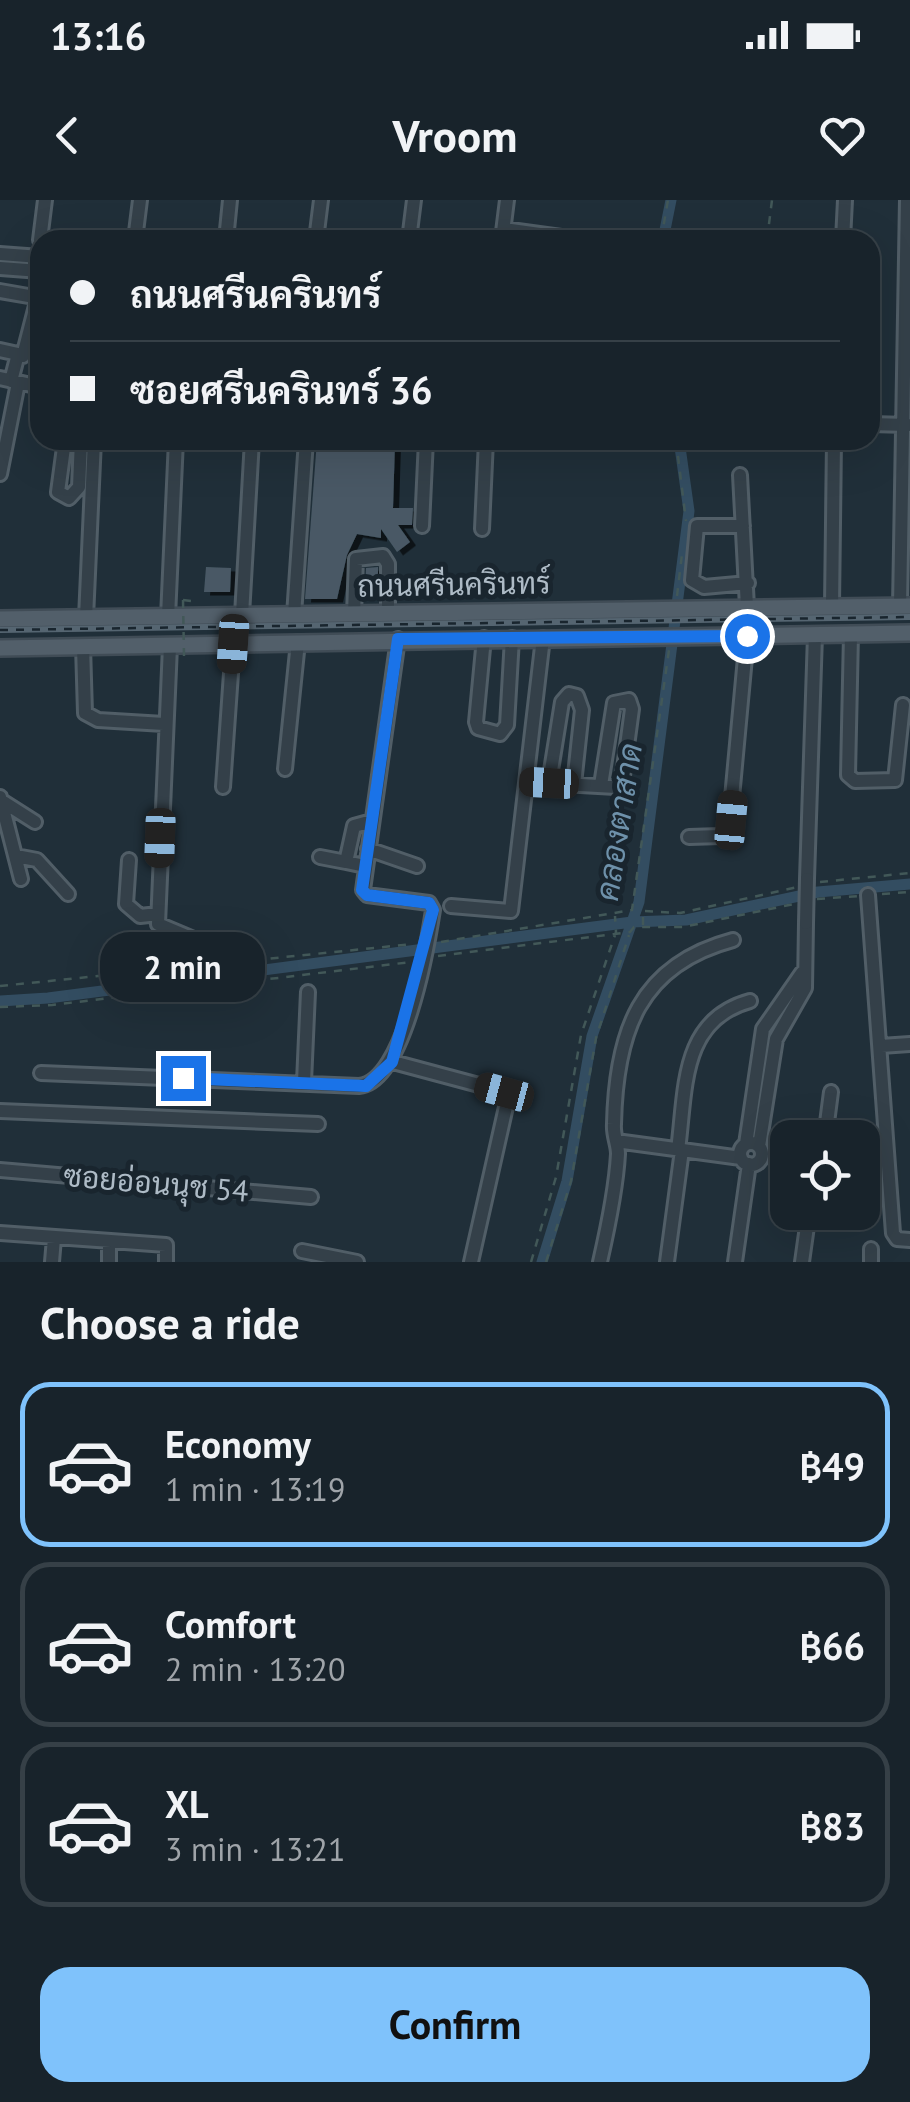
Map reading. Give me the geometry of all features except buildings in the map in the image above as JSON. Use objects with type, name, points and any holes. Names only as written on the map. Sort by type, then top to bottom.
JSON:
[{"type":"main road","name":"ถนนศรีนครินทร์","points":[[0,619],[658,608],[683,602],[748,607],[905,606]]},
{"type":"main road","name":"ถนนศรีนครินทร์","points":[[0,648],[910,634]]},
{"type":"street","points":[[42,230],[45,200]]},
{"type":"street","points":[[136,230],[140,200]]},
{"type":"street","points":[[227,230],[230,200]]},
{"type":"street","points":[[317,230],[320,200]]},
{"type":"street","points":[[410,230],[414,200]]},
{"type":"street","points":[[504,230],[507,200]]},
{"type":"street","points":[[844,230],[845,200]]},
{"type":"street","points":[[905,606],[907,200]]},
{"type":"street","points":[[0,254],[30,254]]},
{"type":"street","points":[[0,268],[30,258]]},
{"type":"street","points":[[0,291],[30,296]]},
{"type":"street","points":[[0,350],[24,356],[30,336]]},
{"type":"street","points":[[0,474],[10,380],[18,354]]},
{"type":"street","points":[[880,424],[906,425]]},
{"type":"street","points":[[64,450],[58,492],[69,498],[79,487],[81,450]]},
{"type":"street","points":[[86,618],[94,450]]},
{"type":"street","points":[[168,618],[176,450]]},
{"type":"street","points":[[242,615],[251,450]]},
{"type":"street","points":[[294,615],[305,450]]},
{"type":"street","points":[[422,526],[426,450]]},
{"type":"street","points":[[482,529],[486,450]]},
{"type":"street","points":[[832,606],[834,450]]},
{"type":"street","points":[[740,475],[748,607]]},
{"type":"street","points":[[743,526],[697,526],[692,580],[704,586],[748,583]]},
{"type":"street","points":[[354,614],[356,559],[383,556],[388,564],[388,614]]},
{"type":"street","points":[[851,634],[848,774],[854,780],[896,780],[903,705]]},
{"type":"street","points":[[734,1262],[749,1153],[776,1039],[803,996],[815,635]]},
{"type":"street","points":[[689,837],[722,836],[729,830],[747,636]]},
{"type":"street","points":[[484,638],[476,722],[478,728],[500,734],[507,726],[512,638]]},
{"type":"street","points":[[451,906],[510,911],[543,638]]},
{"type":"street","points":[[41,1073],[366,1086],[392,1062],[428,942],[432,906],[367,895],[362,890],[398,639]]},
{"type":"street","points":[[285,768],[298,642]]},
{"type":"street","points":[[223,788],[233,644]]},
{"type":"street","points":[[83,646],[86,713],[98,720],[164,724]]},
{"type":"street","points":[[158,918],[170,646]]},
{"type":"street","points":[[549,783],[562,702],[569,694],[577,696],[582,710],[574,784]]},
{"type":"street","points":[[526,782],[616,787],[622,783],[632,709],[629,700],[614,703],[601,785]]},
{"type":"street","points":[[1,799],[34,822]]},
{"type":"street","points":[[1,799],[21,879]]},
{"type":"street","points":[[346,862],[354,826],[372,821]]},
{"type":"street","points":[[368,850],[417,866]]},
{"type":"street","points":[[16,856],[37,860],[68,894]]},
{"type":"street","points":[[320,857],[365,866]]},
{"type":"street","points":[[129,860],[126,904],[140,916],[158,918],[215,948],[242,949]]},
{"type":"street","points":[[868,895],[893,1233],[897,1240],[910,1240]]},
{"type":"street","points":[[600,1262],[623,1050],[648,988],[687,956],[733,940]]},
{"type":"street","points":[[304,1082],[308,992]]},
{"type":"street","points":[[666,1262],[686,1084],[700,1035],[721,1011],[750,1001]]},
{"type":"street","points":[[881,1046],[910,1044]]},
{"type":"street","points":[[392,1062],[504,1092],[508,1098],[471,1262]]},
{"type":"street","points":[[827,1120],[831,1092]]},
{"type":"street","name":"ซอยอ่อนนุช 54","points":[[0,1111],[318,1124]]},
{"type":"street","points":[[616,1141],[680,1150],[749,1153]]},
{"type":"street","name":"ซอยอ่อนนุช 54","points":[[0,1170],[311,1197]]},
{"type":"street","points":[[802,1262],[806,1230]]},
{"type":"street","points":[[0,1234],[166,1246],[166,1262]]},
{"type":"street","points":[[52,1262],[54,1238]]},
{"type":"street","points":[[108,1262],[109,1243]]},
{"type":"street","points":[[302,1251],[357,1262]]},
{"type":"path","points":[[663,230],[668,200]]},
{"type":"path","points":[[768,230],[772,200]]},
{"type":"path","points":[[678,450],[687,512],[685,528]]},
{"type":"path","points":[[683,544],[683,602]]},
{"type":"path","points":[[184,656],[184,600],[191,600]]},
{"type":"path","points":[[0,986],[428,942],[632,910],[669,646],[656,636]]},
{"type":"path","points":[[643,926],[643,911],[680,913],[824,882],[910,873]]},
{"type":"path","points":[[0,1007],[52,1005],[423,960],[630,932],[643,926],[683,926],[821,898],[910,892]]},
{"type":"path","points":[[531,1262],[556,1176],[582,1035],[616,932],[616,914]]},
{"type":"path","points":[[143,971],[144,929],[158,918]]},
{"type":"path","points":[[546,1262],[572,1181],[596,1038],[630,932]]},
{"type":"waterway","name":"คลองตาสาด","points":[[665,230],[671,200]]},
{"type":"waterway","name":"คลองตาสาด","points":[[542,1262],[567,1181],[592,1036],[639,902],[689,511],[680,450]]},
{"type":"waterway","points":[[0,1001],[632,922],[686,920],[818,892],[910,884]]},
{"type":"railway","points":[[0,630],[910,617]]},
{"type":"route","points":[[183,1078],[366,1086],[392,1062],[428,942],[433,910],[429,903],[367,895],[362,890],[398,639],[747,636]]}]
